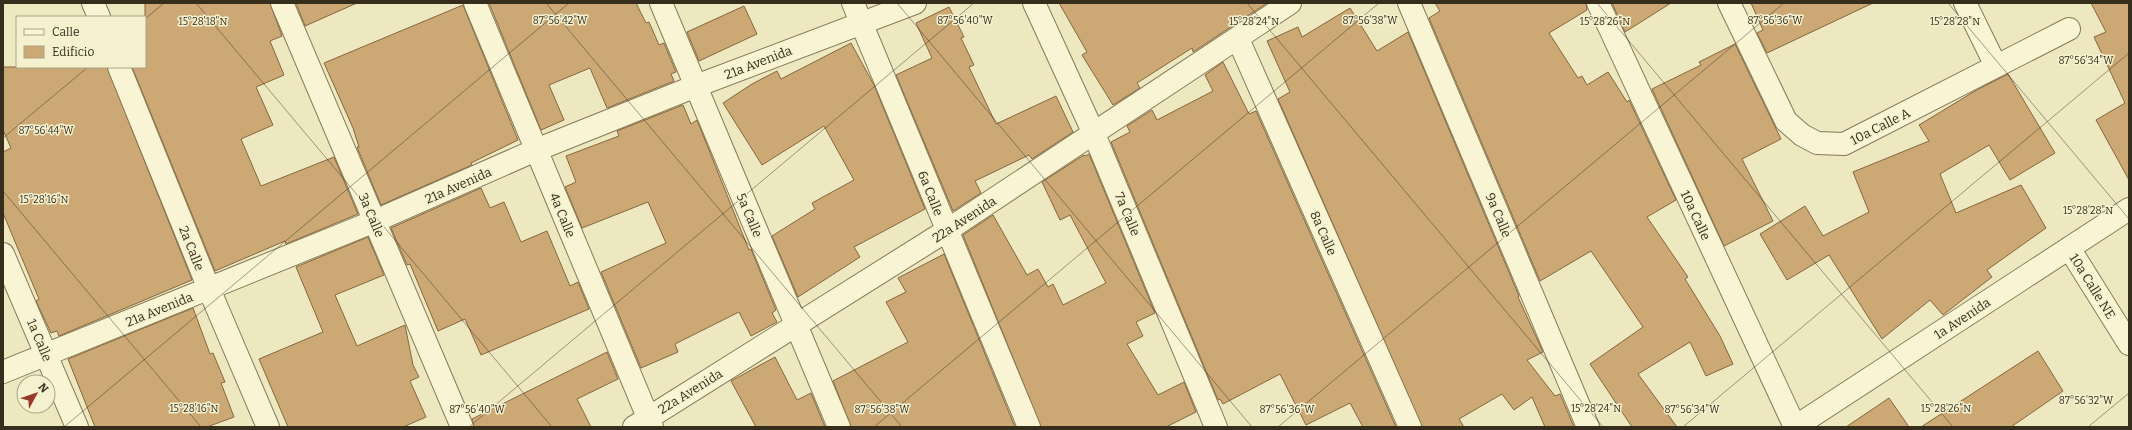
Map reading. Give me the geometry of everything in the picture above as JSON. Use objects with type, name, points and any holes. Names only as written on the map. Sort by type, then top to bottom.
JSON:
[{"type":"street","points":[[93,3],[99,16]]},
{"type":"street","name":"3a Calle","points":[[282,3],[462,427]]},
{"type":"street","name":"4a Calle","points":[[475,3],[536,150],[644,424]]},
{"type":"street","name":"5a Calle","points":[[661,3],[839,427]]},
{"type":"street","name":"21a Avenida","points":[[3,372],[375,221],[536,150],[696,86],[857,13],[915,3]]},
{"type":"street","name":"7a Calle","points":[[1034,3],[1094,134],[1216,427]]},
{"type":"street","name":"22a Avenida","points":[[644,424],[796,325],[946,231],[1238,39],[1290,3]]},
{"type":"street","name":"9a Calle","points":[[1409,3],[1588,427]]},
{"type":"street","name":"10a Calle","points":[[1598,3],[1795,427]]},
{"type":"street","name":"10a Calle A","points":[[1729,3],[1786,121],[1802,135],[1817,143],[1844,144],[2069,28]]},
{"type":"street","points":[[1965,3],[1996,66]]},
{"type":"street","name":"6a Calle","points":[[857,13],[946,231],[1029,427]]},
{"type":"street","name":"8a Calle","points":[[1238,39],[1410,427]]},
{"type":"street","name":"2a Calle","points":[[119,68],[209,289],[268,427]]},
{"type":"street","name":"1a Avenida","points":[[1795,427],[2129,209]]},
{"type":"street","name":"10a Calle NE","points":[[2069,248],[2129,344]]},
{"type":"street","name":"1a Calle","points":[[3,254],[77,427]]},
{"type":"building","points":[[145,3],[270,3],[282,36],[270,41],[284,75],[256,87],[273,125],[241,139],[261,186],[334,157],[358,214],[286,244],[285,241],[215,271],[132,68],[146,68]]},
{"type":"building","points":[[296,3],[357,3],[305,26]]},
{"type":"building","points":[[489,3],[636,3],[646,23],[649,22],[659,45],[664,43],[676,72],[671,74],[674,81],[607,108],[590,68],[549,85],[564,120],[541,130]]},
{"type":"building","points":[[1059,3],[1267,3],[1193,52],[1192,48],[1137,83],[1140,88],[1113,105],[1082,55],[1087,52]]},
{"type":"building","points":[[1435,3],[1586,3],[1587,10],[1549,33],[1578,78],[1582,76],[1587,85],[1608,72],[1627,102],[1629,100],[1676,200],[1647,217],[1688,277],[1685,279],[1720,336],[1733,364],[1706,376],[1690,342],[1638,374],[1677,427],[1632,427],[1590,364],[1643,327],[1591,251],[1540,281],[1429,18],[1440,11]]},
{"type":"building","points":[[1612,3],[1671,3],[1625,32]]},
{"type":"building","points":[[1751,3],[1873,3],[1767,53],[1757,33],[1763,30]]},
{"type":"building","points":[[2091,3],[2129,3],[2129,180],[2096,120],[2125,103],[2094,37],[2106,32]]},
{"type":"building","points":[[463,5],[518,140],[471,163],[472,165],[381,205],[357,147],[359,147],[353,128],[324,63]]},
{"type":"building","points":[[744,6],[757,34],[699,61],[687,32]]},
{"type":"building","points":[[949,7],[964,37],[961,38],[974,65],[969,67],[996,124],[1056,96],[1073,132],[1032,159],[1029,155],[975,181],[981,193],[953,211],[896,75],[932,58],[916,23]]},
{"type":"building","points":[[1350,8],[1377,51],[1408,32],[1519,296],[1518,297],[1543,352],[1527,360],[1555,396],[1560,394],[1574,427],[1545,427],[1532,397],[1514,410],[1502,394],[1459,419],[1464,427],[1422,427],[1278,99],[1290,92],[1267,41],[1298,27],[1302,37]]},
{"type":"building","points":[[851,43],[874,85],[925,209],[854,247],[860,257],[798,297],[772,236],[815,209],[812,203],[854,180],[824,126],[762,165],[723,103],[752,84],[777,71],[781,79]]},
{"type":"building","points":[[1735,44],[1781,139],[1742,159],[1773,221],[1724,246],[1652,89],[1701,65],[1699,62]]},
{"type":"building","points":[[1223,62],[1249,114],[1256,111],[1396,427],[1363,427],[1350,403],[1306,425],[1280,374],[1223,404],[1220,399],[1218,400],[1111,142],[1130,132],[1127,126],[1152,110],[1157,120],[1213,91],[1205,75]]},
{"type":"building","points":[[3,67],[107,68],[192,280],[59,336],[57,331],[51,333],[36,301],[39,299],[3,213],[3,152],[11,148],[3,130]]},
{"type":"building","points":[[2008,74],[2055,153],[2010,180],[1989,145],[1940,174],[1956,213],[2021,185],[2046,228],[1987,270],[1992,277],[1943,315],[1930,300],[1882,339],[1829,255],[1787,280],[1760,234],[1805,206],[1823,236],[1869,212],[1853,172],[1929,141],[1919,125],[1975,91]]},
{"type":"building","points":[[683,105],[691,124],[697,120],[749,250],[751,249],[776,310],[772,313],[777,322],[751,336],[739,312],[675,344],[678,352],[641,368],[601,272],[666,243],[648,202],[582,228],[565,187],[576,182],[566,156],[619,136],[617,131]]},
{"type":"building","points":[[1089,154],[1155,313],[1136,322],[1143,336],[1127,344],[1158,395],[1184,382],[1196,412],[1166,427],[1041,427],[963,235],[993,215],[1027,275],[1038,269],[1048,287],[1053,284],[1063,305],[1106,283],[1070,215],[1060,220],[1042,182],[1084,155]]},
{"type":"building","points":[[481,188],[490,208],[504,202],[521,242],[547,231],[570,286],[578,282],[589,309],[481,355],[465,319],[438,331],[410,264],[407,265],[391,228]]},
{"type":"building","points":[[368,237],[384,275],[335,295],[357,346],[405,325],[413,365],[419,377],[410,381],[426,417],[403,427],[288,427],[259,359],[323,332],[296,267]]},
{"type":"building","points":[[944,254],[1015,427],[851,427],[833,381],[908,342],[886,302],[906,292],[898,278]]},
{"type":"building","points":[[193,308],[210,354],[213,353],[225,382],[221,383],[234,417],[207,427],[95,427],[68,359]]},
{"type":"building","points":[[2038,351],[2063,391],[2011,427],[1921,427]]},
{"type":"building","points":[[607,352],[618,379],[577,399],[591,427],[474,427],[472,419]]},
{"type":"building","points":[[775,357],[797,400],[811,393],[825,427],[756,427],[731,381]]},
{"type":"building","points":[[1889,398],[1909,427],[1846,427]]}]
